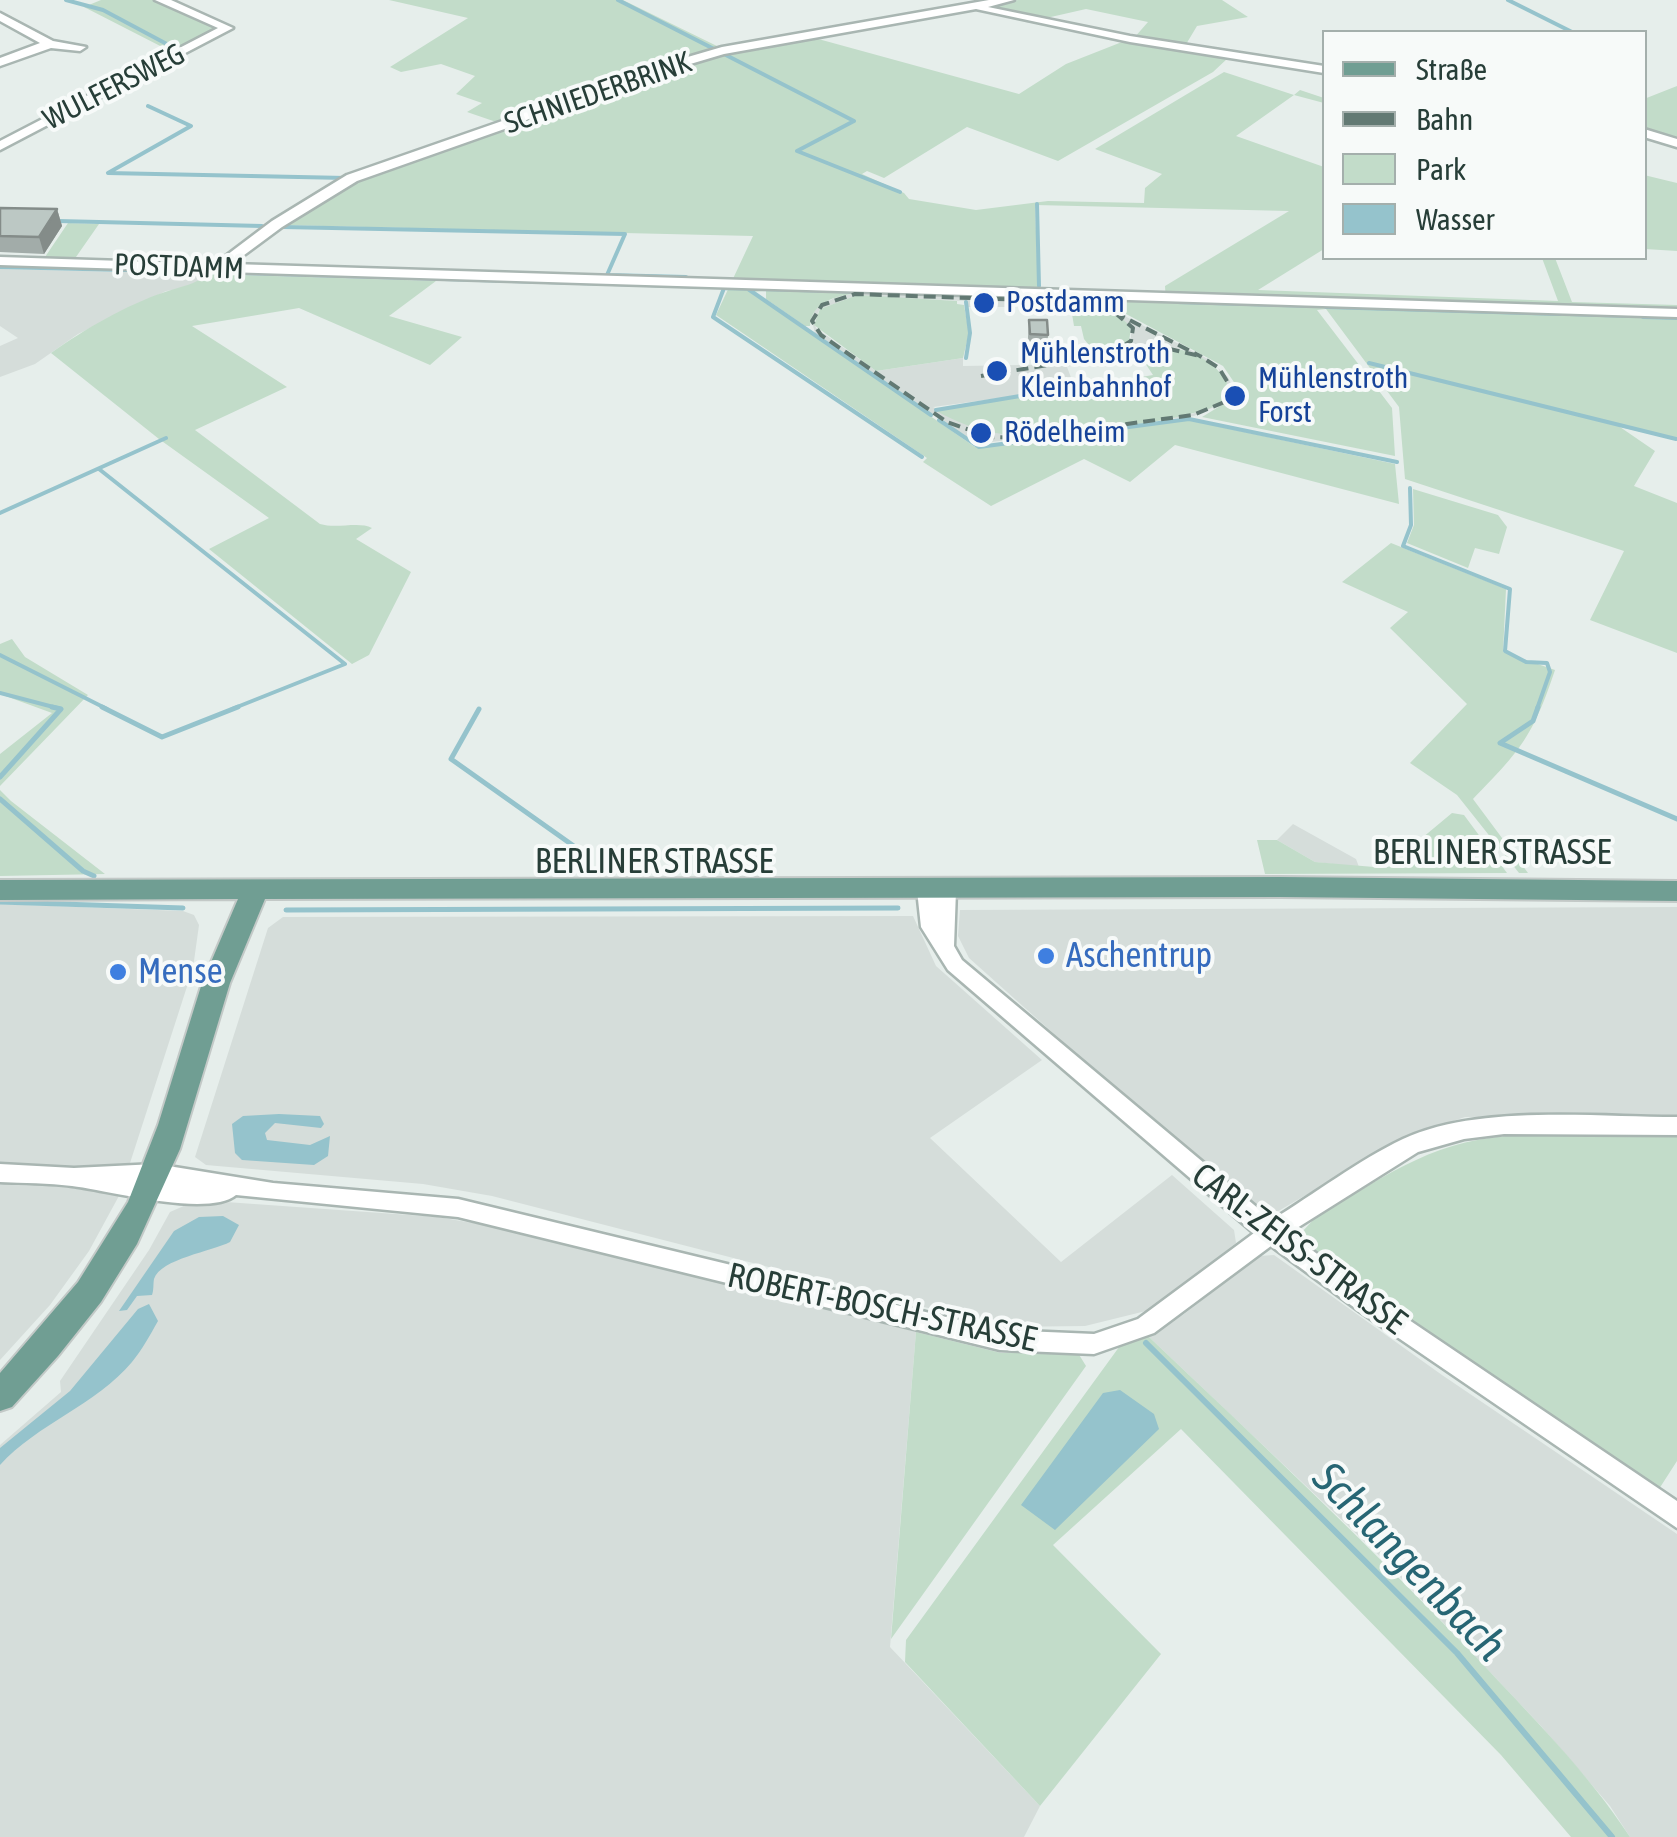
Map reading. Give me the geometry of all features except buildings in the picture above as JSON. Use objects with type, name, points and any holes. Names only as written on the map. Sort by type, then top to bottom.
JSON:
[{"type":"main road","name":"BERLINER STRASSE","points":[[0,892],[937,894],[1133,900],[1307,890],[1677,890]]},
{"type":"main road","points":[[0,1396],[80,1307],[120,1248],[152,1182],[241,895]]},
{"type":"street","name":"WULFERSWEG","points":[[0,146],[227,28],[161,0]]},
{"type":"street","points":[[938,0],[1130,39],[1322,70]]},
{"type":"street","name":"SCHNIEDERBRINK","points":[[218,268],[277,224],[352,178],[509,123],[572,95],[722,50],[1008,0]]},
{"type":"street","points":[[0,16],[50,44]]},
{"type":"street","points":[[0,32],[20,25]]},
{"type":"street","points":[[0,62],[50,44],[80,47]]},
{"type":"street","points":[[1647,134],[1677,143]]},
{"type":"street","name":"POSTDAMM","points":[[0,262],[1677,313]]},
{"type":"street","name":"CARL-ZEISS-STRASSE","points":[[937,894],[932,927],[966,974],[1271,1233],[1367,1304],[1677,1516]]},
{"type":"street","name":"ROBERT-BOSCH-STRASSE","points":[[0,1172],[74,1177],[109,1186],[152,1182],[186,1194],[274,1192],[479,1212],[1000,1340],[1094,1344],[1146,1326],[1271,1233],[1411,1145],[1464,1130],[1504,1125],[1677,1126]]},
{"type":"shaded area","points":[[0,269],[209,274],[192,287],[166,291],[78,334],[35,364],[0,377],[0,346],[18,338],[0,326]]},
{"type":"shaded area","points":[[856,293],[1061,300],[1011,302],[1010,307],[967,307],[966,301],[857,296],[820,309],[814,321],[816,328],[876,371],[963,358],[963,366],[1078,364],[1067,367],[1075,388],[933,407],[982,430],[1040,435],[1192,414],[1226,398],[1228,386],[1218,368],[1228,377],[1239,401],[1230,400],[1194,416],[976,444],[815,333],[811,318],[816,308],[836,297]]},
{"type":"shaded area","points":[[1066,300],[1109,308],[1208,359],[1218,368],[1181,349],[1147,346],[1091,361],[1125,345],[1131,338],[1131,328],[1108,310]]},
{"type":"shaded area","points":[[1293,824],[1356,859],[1359,867],[1315,862],[1277,840]]},
{"type":"shaded area","points":[[0,904],[183,911],[194,915],[199,925],[193,968],[120,1194],[89,1251],[50,1305],[0,1360]]},
{"type":"shaded area","points":[[1677,907],[1677,1115],[1465,1117],[1404,1138],[1275,1213],[1261,1211],[1157,1126],[969,958],[958,936],[960,910]]},
{"type":"shaded area","points":[[913,916],[936,966],[1042,1060],[930,1138],[1061,1262],[1172,1175],[1234,1230],[1236,1243],[1154,1309],[1085,1326],[1002,1327],[492,1196],[423,1184],[206,1165],[195,1157],[268,928],[283,917]]},
{"type":"shaded area","points":[[226,1202],[438,1217],[536,1234],[916,1332],[890,1647],[1040,1806],[1024,1837],[0,1837],[0,1445],[61,1392],[60,1381],[149,1250],[170,1212],[186,1205]]},
{"type":"shaded area","points":[[1274,1255],[1442,1375],[1677,1534],[1677,1837],[1630,1837],[1610,1806],[1541,1726],[1384,1560],[1148,1336],[1184,1314],[1259,1256]]},
{"type":"green space","points":[[101,0],[156,0],[219,28],[159,62],[155,60],[170,51],[84,7]]},
{"type":"green space","points":[[389,0],[623,0],[721,48],[571,94],[502,124],[467,112],[482,103],[456,94],[475,76],[441,64],[401,72],[390,67],[468,18]]},
{"type":"green space","points":[[1018,0],[1222,0],[1248,17],[1197,26],[1185,46],[1134,38],[1148,22],[1086,9],[1042,19],[986,6]]},
{"type":"green space","points":[[811,37],[1019,94],[1066,64],[1127,40],[1228,58],[1213,72],[1058,161],[967,127],[884,178],[867,171],[862,174],[909,199],[976,210],[1048,201],[1144,203],[1145,188],[1162,174],[1095,149],[1224,72],[1294,95],[1236,136],[1322,166],[1322,250],[1258,290],[1558,301],[1543,260],[1556,260],[1572,302],[1677,305],[1677,440],[1620,427],[1655,451],[1634,486],[1677,503],[1677,653],[1590,620],[1624,551],[1405,479],[1399,407],[1326,309],[1317,310],[1392,408],[1395,456],[1202,417],[1230,400],[1239,400],[1240,391],[1223,366],[1100,300],[1166,303],[1165,286],[1289,211],[1035,205],[1038,284],[1041,288],[1083,289],[1084,301],[856,293],[826,302],[815,311],[810,326],[805,326],[766,299],[766,291],[751,292],[975,447],[1188,420],[1395,464],[1399,504],[1175,445],[1130,482],[1084,459],[991,506],[716,315],[753,236],[280,225],[354,179],[574,97],[717,53]]},
{"type":"green space","points":[[1677,86],[1677,140],[1647,132],[1647,98]]},
{"type":"green space","points":[[1300,90],[1322,97],[1322,102],[1294,95]]},
{"type":"green space","points":[[1647,176],[1677,183],[1677,251],[1647,249]]},
{"type":"green space","points":[[68,223],[99,224],[76,257],[45,257]]},
{"type":"green space","points":[[209,274],[436,281],[389,316],[462,337],[430,365],[299,308],[192,326],[287,387],[195,430],[320,524],[372,528],[356,539],[411,572],[369,655],[352,664],[209,549],[269,518],[159,439],[51,353],[121,311]]},
{"type":"green space","points":[[858,295],[957,301],[964,305],[969,333],[963,358],[876,371],[814,325],[820,309]]},
{"type":"green space","points":[[1070,302],[1096,306],[1119,316],[1131,328],[1129,341],[1090,359],[1092,349],[1081,326],[1074,326]]},
{"type":"green space","points":[[1135,348],[1181,350],[1212,364],[1227,382],[1225,401],[1152,422],[1022,435],[985,431],[936,411],[1153,375]]},
{"type":"green space","points":[[1413,489],[1498,515],[1507,527],[1499,554],[1475,548],[1468,568],[1407,543],[1414,525]]},
{"type":"green space","points":[[1391,543],[1506,589],[1503,652],[1555,670],[1524,741],[1473,799],[1528,873],[1519,873],[1457,795],[1410,763],[1467,704],[1390,628],[1408,612],[1342,582]]},
{"type":"green space","points":[[12,639],[25,657],[88,695],[0,786],[0,754],[52,713],[0,694],[0,644]]},
{"type":"green space","points":[[0,790],[11,801],[105,874],[0,876]]},
{"type":"green space","points":[[1452,813],[1464,815],[1507,873],[1265,874],[1257,840],[1277,840],[1315,862],[1386,868]]},
{"type":"green space","points":[[1506,1136],[1677,1136],[1677,1461],[1659,1489],[1308,1249],[1302,1240],[1302,1232],[1314,1219],[1405,1165],[1453,1146]]},
{"type":"green space","points":[[916,1332],[1001,1353],[1078,1353],[1086,1366],[891,1639]]},
{"type":"green space","points":[[1148,1336],[1355,1534],[1476,1657],[1577,1766],[1630,1837],[1571,1837],[1501,1755],[1181,1429],[1053,1545],[1161,1654],[1040,1806],[905,1662],[906,1640],[1122,1343]]},
{"type":"water","points":[[243,1116],[320,1116],[324,1124],[321,1128],[275,1123],[265,1133],[267,1140],[310,1145],[330,1136],[328,1156],[314,1165],[242,1160],[235,1153],[232,1124]]},
{"type":"water","points":[[223,1216],[239,1225],[230,1242],[166,1266],[154,1279],[152,1295],[137,1296],[127,1310],[119,1311],[174,1231],[199,1217]]},
{"type":"water","points":[[149,1304],[158,1321],[132,1362],[118,1377],[31,1438],[0,1465],[0,1448],[70,1391],[138,1309]]},
{"type":"water","points":[[1120,1390],[1154,1414],[1159,1429],[1055,1530],[1021,1505],[1103,1393]]},
{"type":"waterway","points":[[66,0],[103,10],[178,50]]},
{"type":"waterway","points":[[618,0],[714,49]]},
{"type":"waterway","points":[[1508,0],[1568,30]]},
{"type":"waterway","points":[[722,53],[854,121],[797,151],[900,192]]},
{"type":"waterway","points":[[148,106],[191,126],[108,173],[346,178]]},
{"type":"waterway","points":[[1037,204],[1039,286]]},
{"type":"waterway","points":[[58,221],[262,226]]},
{"type":"waterway","points":[[283,227],[625,234],[607,275],[686,277]]},
{"type":"waterway","points":[[0,267],[166,271]]},
{"type":"waterway","points":[[176,271],[713,287]]},
{"type":"waterway","points":[[872,292],[724,288],[713,317],[922,457]]},
{"type":"waterway","points":[[748,289],[931,415]]},
{"type":"waterway","points":[[966,302],[970,333],[966,358]]},
{"type":"waterway","points":[[1178,302],[1315,306]]},
{"type":"waterway","points":[[1326,307],[1560,314]]},
{"type":"waterway","points":[[1569,314],[1631,316]]},
{"type":"waterway","points":[[1643,317],[1677,318]]},
{"type":"waterway","points":[[1369,363],[1676,439]]},
{"type":"waterway","points":[[936,410],[1032,394]]},
{"type":"waterway","points":[[939,420],[979,447],[1189,419],[1397,462]]},
{"type":"waterway","points":[[0,513],[166,438]]},
{"type":"waterway","points":[[99,469],[345,664],[232,709]]},
{"type":"waterway","points":[[1410,488],[1411,525],[1403,546],[1510,589],[1505,651],[1526,662],[1547,663],[1550,672],[1537,709]]},
{"type":"waterway","points":[[0,655],[107,709]]},
{"type":"waterway","points":[[0,693],[61,709]]},
{"type":"waterway","points":[[52,707],[61,709]]},
{"type":"waterway","points":[[102,707],[162,737],[238,707]]},
{"type":"waterway","points":[[1538,707],[1533,721],[1500,743],[1677,819]]},
{"type":"waterway","points":[[0,777],[61,709]]},
{"type":"waterway","points":[[479,709],[451,759],[578,849],[583,854],[584,866]]},
{"type":"waterway","points":[[0,799],[83,871],[94,876]]},
{"type":"waterway","points":[[0,902],[183,908]]},
{"type":"waterway","points":[[286,910],[898,908]]},
{"type":"waterway","name":"Schlangenbach","points":[[1146,1343],[1457,1653],[1612,1837]]},
{"type":"railway","points":[[1114,312],[1084,302],[855,294],[822,305],[812,321],[821,335],[947,422],[990,437],[1023,438],[1193,415],[1227,401],[1230,386],[1219,368],[1200,356]]},
{"type":"railway","points":[[1108,355],[1131,341],[1133,328],[1114,312]]},
{"type":"railway","points":[[1114,312],[1200,356]]},
{"type":"railway","points":[[1108,355],[1152,345],[1200,356]]},
{"type":"railway","points":[[981,376],[1108,355]]},
{"type":"place","name":"Postdamm","points":[[984,303]]},
{"type":"place","name":"Mühlenstroth Kleinbahnhof","points":[[997,371]]},
{"type":"place","name":"Mühlenstroth Forst","points":[[1235,396]]},
{"type":"place","name":"Rödelheim","points":[[981,433]]},
{"type":"place","name":"Aschentrup","points":[[1046,956]]},
{"type":"place","name":"Mense","points":[[118,972]]}]
